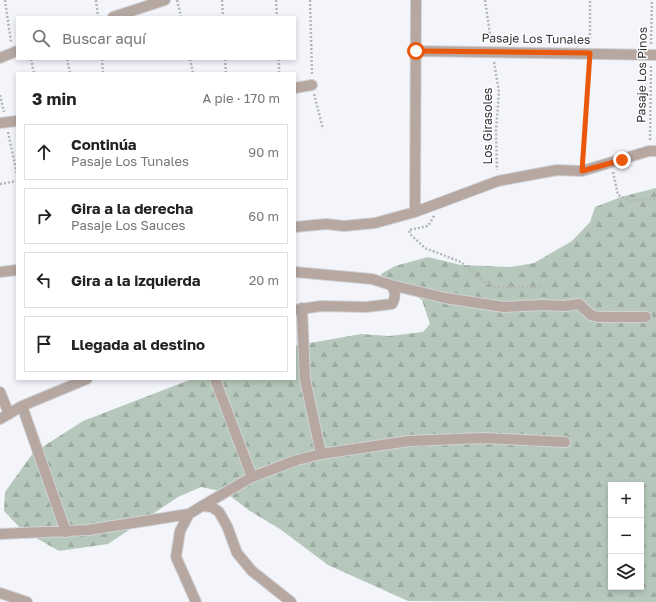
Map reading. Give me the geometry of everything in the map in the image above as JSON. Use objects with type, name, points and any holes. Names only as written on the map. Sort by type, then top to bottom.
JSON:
[{"type":"street","points":[[116,16],[165,0]]},
{"type":"street","points":[[415,212],[416,0]]},
{"type":"street","name":"Pasaje Los Tunales","points":[[416,51],[654,55]]},
{"type":"street","points":[[0,58],[15,52]]},
{"type":"street","points":[[296,88],[312,85]]},
{"type":"street","points":[[0,123],[16,121]]},
{"type":"street","points":[[296,227],[326,224],[344,226],[374,224],[415,212],[498,181],[557,170],[582,171],[653,151]]},
{"type":"street","points":[[0,272],[16,270]]},
{"type":"street","points":[[296,272],[372,279],[445,298],[504,307],[542,305],[565,306],[578,304],[591,314],[598,317],[646,317]]},
{"type":"street","points":[[321,454],[306,379],[299,309],[321,306],[366,307],[392,304],[396,298],[391,285]]},
{"type":"street","points":[[0,392],[4,417],[22,406],[85,380]]},
{"type":"street","points":[[215,380],[252,477]]},
{"type":"street","points":[[22,406],[66,532]]},
{"type":"street","points":[[0,534],[88,530],[189,514],[252,477],[298,460],[321,454],[409,441],[483,438],[565,442]]},
{"type":"street","points":[[202,506],[212,507],[219,512],[227,526],[237,553],[252,571],[291,602]]},
{"type":"street","points":[[189,514],[180,531],[176,557],[196,602]]},
{"type":"street","points":[[0,593],[27,602]]},
{"type":"path","points":[[5,0],[15,52]]},
{"type":"path","points":[[96,0],[98,16]]},
{"type":"path","points":[[178,0],[181,16]]},
{"type":"path","points":[[222,0],[223,16]]},
{"type":"path","points":[[276,0],[277,16]]},
{"type":"path","points":[[310,0],[312,85],[323,129]]},
{"type":"path","name":"Los Girasoles","points":[[485,0],[499,92],[496,130],[498,181]]},
{"type":"path","points":[[582,171],[590,53],[590,0]]},
{"type":"path","name":"Pasaje Los Pinos","points":[[652,0],[654,55],[653,151]]},
{"type":"path","points":[[31,60],[34,72]]},
{"type":"path","points":[[67,60],[70,72]]},
{"type":"path","points":[[102,60],[103,72]]},
{"type":"path","points":[[190,60],[192,72]]},
{"type":"path","points":[[225,60],[226,72]]},
{"type":"path","points":[[279,60],[279,72]]},
{"type":"path","points":[[622,160],[613,167],[618,195],[630,201],[656,199]]},
{"type":"path","points":[[0,184],[16,181]]},
{"type":"path","points":[[415,212],[433,214],[434,218],[428,226],[409,230],[410,234],[425,248],[461,262],[484,282],[495,287],[542,287]]},
{"type":"green space","points":[[656,188],[656,602],[408,601],[328,565],[280,529],[250,511],[225,492],[201,487],[178,497],[108,544],[59,551],[22,530],[4,511],[5,492],[33,453],[83,421],[189,380],[296,380],[296,346],[361,334],[389,336],[423,332],[430,324],[422,300],[401,287],[382,285],[381,274],[395,266],[428,257],[461,265],[511,267],[534,263],[572,241],[590,222],[595,207],[621,197]]},
{"type":"route","points":[[416,51],[590,53],[582,171],[622,160]]}]
